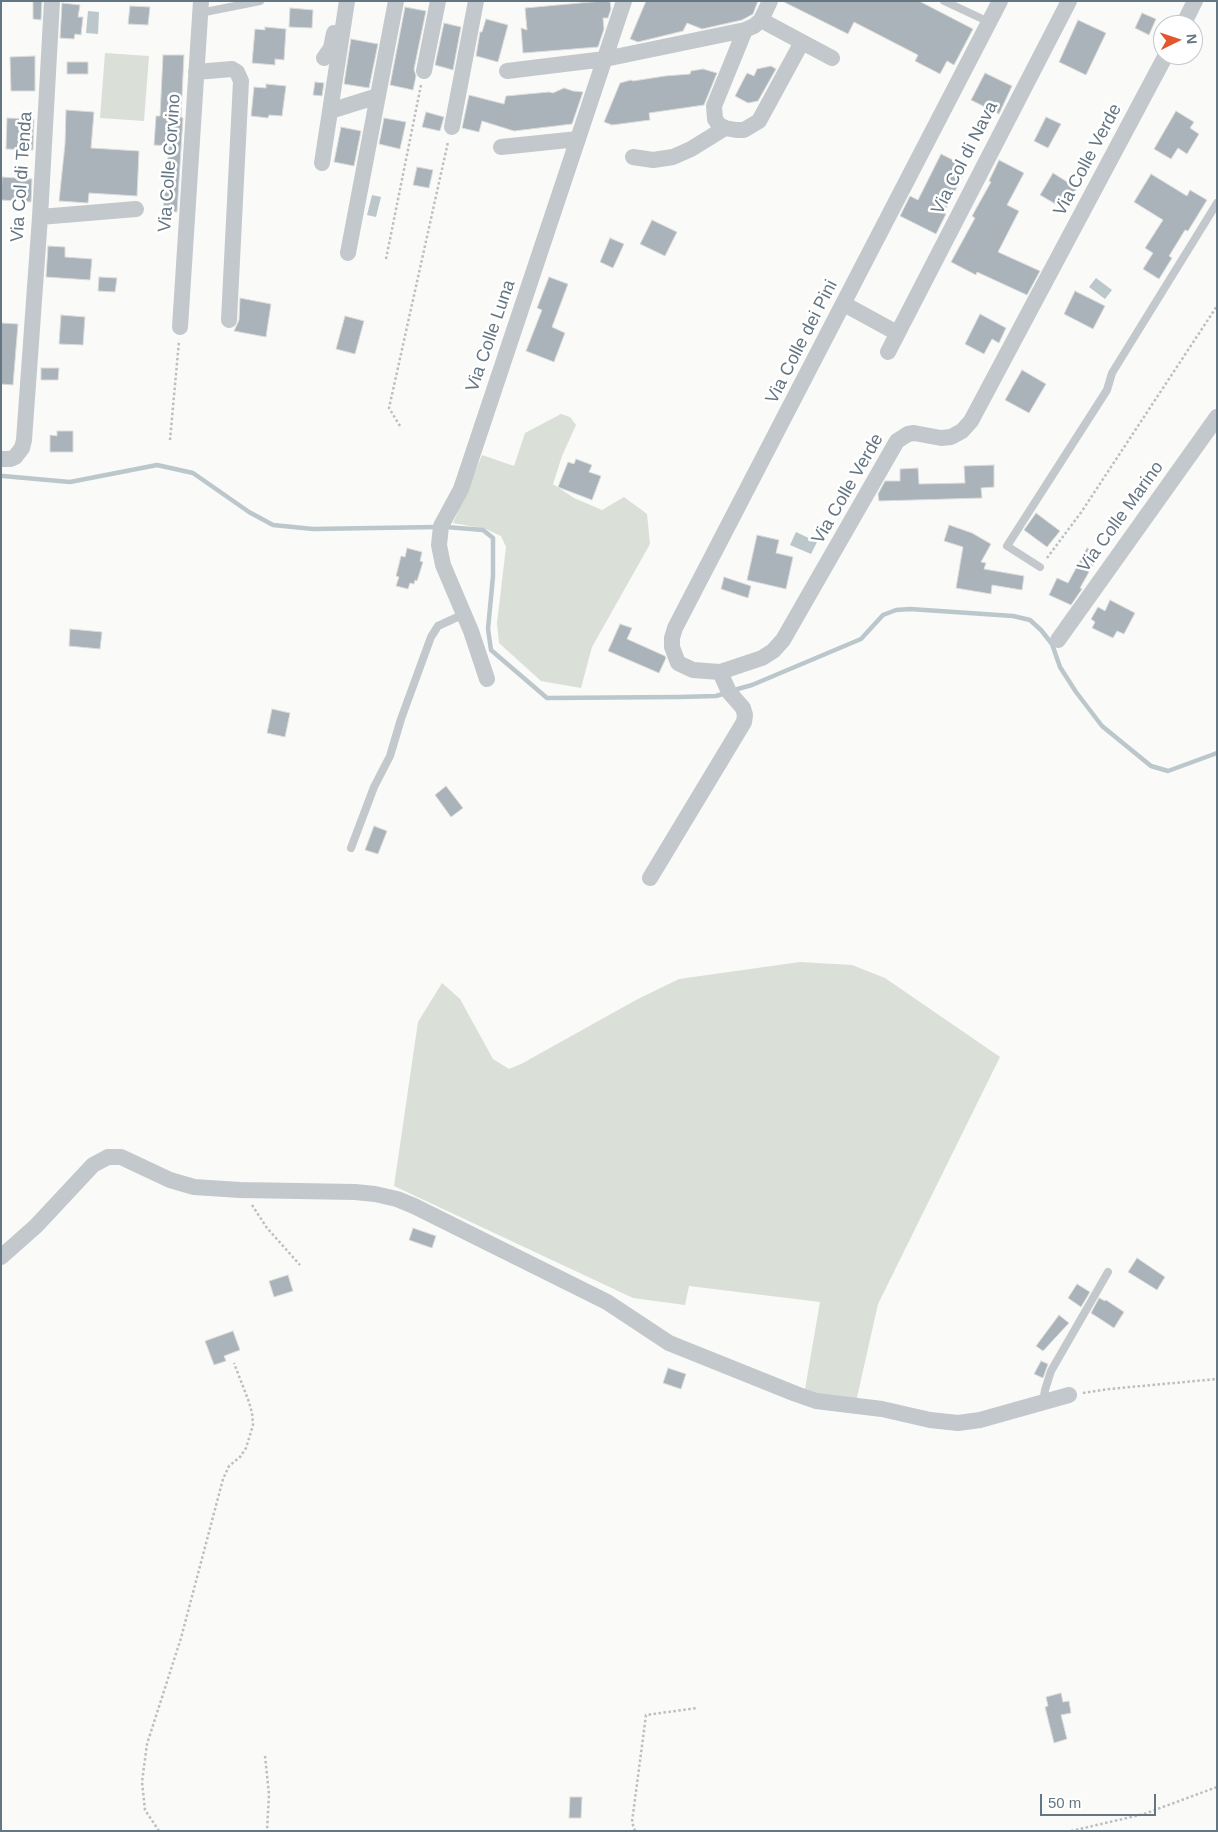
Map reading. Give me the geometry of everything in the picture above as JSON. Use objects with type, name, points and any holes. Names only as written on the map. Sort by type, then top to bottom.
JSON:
[{"type":"street","name":"Via Col di Tenda","points":[[1,459],[15,457],[22,448],[24,440],[40,217],[52,1]]},
{"type":"street","points":[[324,58],[328,54],[333,40],[338,1]]},
{"type":"street","points":[[322,163],[347,1]]},
{"type":"street","points":[[348,253],[396,1]]},
{"type":"street","points":[[424,71],[438,1]]},
{"type":"street","points":[[452,127],[476,1]]},
{"type":"street","name":"Via Colle Luna","points":[[487,679],[476,643],[446,576],[441,560],[439,546],[441,526],[460,489],[624,1]]},
{"type":"street","points":[[508,71],[605,58],[745,30],[761,20],[770,1]]},
{"type":"street","name":"Via Colle dei Pini","points":[[726,685],[678,663],[672,647],[673,633],[1000,1]]},
{"type":"street","name":"Via Col di Nava","points":[[888,352],[1069,1]]},
{"type":"street","points":[[1187,15],[1195,1]]},
{"type":"street","name":"Via Colle Corvino","points":[[180,327],[200,7]]},
{"type":"street","points":[[761,20],[832,58]]},
{"type":"street","points":[[745,30],[714,106],[715,119],[719,125],[725,128],[744,130],[759,121],[802,42]]},
{"type":"street","name":"Via Colle Verde","points":[[726,685],[768,655],[783,640],[897,441],[908,434],[951,438],[967,426],[1161,65]]},
{"type":"street","points":[[196,72],[232,69],[237,72],[241,81],[229,320]]},
{"type":"street","points":[[330,111],[378,96]]},
{"type":"street","points":[[633,157],[653,160],[673,157],[692,149],[725,128]]},
{"type":"street","points":[[501,147],[578,139]]},
{"type":"street","points":[[40,217],[136,209]]},
{"type":"street","points":[[844,304],[897,333]]},
{"type":"street","name":"Via Colle Marino","points":[[1058,640],[1217,417]]},
{"type":"street","points":[[650,878],[745,718],[741,705],[726,685]]},
{"type":"street","points":[[1,1257],[36,1226],[93,1165],[108,1157],[124,1158],[185,1185],[240,1190],[355,1192],[397,1199],[607,1302],[669,1343],[816,1401],[882,1409],[930,1420],[958,1423],[980,1420],[1069,1395]]},
{"type":"lane","points":[[200,7],[260,1]]},
{"type":"lane","points":[[944,1],[989,22]]},
{"type":"lane","points":[[1040,567],[1007,546],[1107,390],[1112,374],[1217,203]]},
{"type":"lane","points":[[351,848],[374,787],[390,756],[401,719],[431,638],[438,626],[464,614]]},
{"type":"lane","points":[[1043,1402],[1051,1371],[1108,1272]]},
{"type":"path","points":[[386,259],[424,71]]},
{"type":"path","points":[[400,426],[389,408],[452,127]]},
{"type":"path","points":[[1040,567],[1082,510],[1217,306]]},
{"type":"path","points":[[170,440],[180,327]]},
{"type":"path","points":[[240,1190],[267,1228],[300,1265]]},
{"type":"path","points":[[158,1831],[145,1810],[142,1782],[147,1744],[182,1638],[223,1479],[228,1466],[240,1457],[246,1448],[253,1425],[249,1402],[234,1363]]},
{"type":"path","points":[[1069,1395],[1109,1388],[1217,1379]]},
{"type":"path","points":[[636,1831],[632,1822],[646,1715],[697,1708]]},
{"type":"path","points":[[264,1756],[269,1794],[267,1831]]},
{"type":"path","points":[[1071,1831],[1144,1814],[1217,1787]]},
{"type":"shaded area","points":[[88,11],[99,12],[98,34],[86,33]]},
{"type":"shaded area","points":[[105,53],[149,56],[144,121],[100,118]]},
{"type":"shaded area","points":[[372,195],[381,197],[376,217],[367,215]]},
{"type":"shaded area","points":[[1096,278],[1112,290],[1105,299],[1089,287]]},
{"type":"shaded area","points":[[561,414],[570,417],[576,425],[562,456],[553,484],[574,498],[602,510],[624,497],[647,514],[650,544],[592,647],[581,688],[541,681],[499,643],[497,623],[506,547],[501,536],[486,529],[453,523],[482,455],[514,466],[525,433]]},
{"type":"shaded area","points":[[796,532],[817,542],[811,554],[790,545]]},
{"type":"shaded area","points":[[800,962],[852,965],[885,978],[1000,1057],[878,1304],[856,1402],[804,1395],[820,1302],[689,1286],[685,1305],[633,1298],[394,1186],[418,1022],[442,983],[460,999],[493,1059],[509,1069],[636,1000],[679,979]]},
{"type":"building","points":[[33,1],[42,1],[41,20],[33,19]]},
{"type":"building","points":[[610,1],[611,9],[608,18],[603,18],[604,29],[598,47],[523,53],[521,28],[527,30],[525,8]]},
{"type":"building","points":[[646,1],[758,1],[753,14],[742,20],[702,29],[687,23],[683,31],[638,42],[630,39]]},
{"type":"building","points":[[782,1],[919,1],[973,29],[954,65],[947,61],[940,74],[915,61],[918,55],[854,22],[848,34]]},
{"type":"building","points":[[62,3],[80,5],[78,17],[83,17],[81,35],[75,34],[74,39],[60,38]]},
{"type":"building","points":[[130,6],[150,7],[148,25],[128,24]]},
{"type":"building","points":[[405,7],[426,11],[414,69],[416,76],[413,90],[390,85]]},
{"type":"building","points":[[290,8],[313,10],[312,28],[289,27]]},
{"type":"building","points":[[1142,13],[1153,18],[1153,26],[1149,35],[1135,28]]},
{"type":"building","points":[[486,19],[508,25],[498,62],[476,56],[480,32],[482,32]]},
{"type":"building","points":[[1078,20],[1106,33],[1086,75],[1059,62]]},
{"type":"building","points":[[444,23],[461,27],[453,70],[435,65]]},
{"type":"building","points":[[265,27],[286,29],[284,60],[275,59],[275,65],[252,63],[255,29],[265,30]]},
{"type":"building","points":[[351,39],[378,44],[369,88],[344,84]]},
{"type":"building","points":[[163,55],[184,55],[181,117],[183,118],[177,212],[163,211],[169,146],[154,145],[156,116],[160,116]]},
{"type":"building","points":[[35,56],[35,91],[11,91],[10,57]]},
{"type":"building","points":[[67,62],[88,62],[88,74],[67,74]]},
{"type":"building","points":[[771,66],[776,69],[758,101],[748,103],[735,96],[747,73],[754,76],[757,69]]},
{"type":"building","points":[[703,69],[717,73],[704,105],[649,113],[650,120],[612,125],[604,122],[620,83],[631,80],[690,74],[691,71]]},
{"type":"building","points":[[985,73],[1012,86],[999,114],[971,100]]},
{"type":"building","points":[[315,82],[324,83],[322,96],[313,95]]},
{"type":"building","points":[[266,84],[286,86],[282,116],[269,115],[268,118],[251,116],[254,87],[266,88]]},
{"type":"building","points":[[564,88],[583,92],[572,124],[514,131],[482,121],[479,132],[462,128],[469,95],[504,104],[506,96],[553,93]]},
{"type":"building","points":[[66,110],[94,112],[91,148],[139,151],[137,196],[89,193],[88,203],[59,201],[65,144]]},
{"type":"building","points":[[1176,111],[1194,122],[1190,128],[1199,134],[1187,154],[1178,148],[1171,159],[1154,149]]},
{"type":"building","points":[[426,112],[444,117],[440,131],[422,127]]},
{"type":"building","points":[[1046,117],[1061,124],[1048,148],[1034,141]]},
{"type":"building","points":[[7,118],[34,119],[33,150],[6,149]]},
{"type":"building","points":[[384,118],[406,122],[400,149],[379,144]]},
{"type":"building","points":[[341,127],[361,131],[354,166],[334,162]]},
{"type":"building","points":[[941,154],[967,167],[944,213],[946,214],[936,234],[900,216],[910,196],[918,200]]},
{"type":"building","points":[[999,160],[1024,173],[1007,205],[1019,211],[998,252],[1040,271],[1027,295],[977,272],[976,275],[951,262],[975,218],[972,216],[991,182],[989,181]]},
{"type":"building","points":[[417,167],[433,170],[429,188],[413,185]]},
{"type":"building","points":[[1053,173],[1077,188],[1064,209],[1040,195]]},
{"type":"building","points":[[1151,174],[1187,196],[1190,190],[1207,200],[1188,231],[1185,230],[1169,256],[1172,258],[1159,279],[1143,269],[1153,253],[1145,248],[1163,220],[1134,202]]},
{"type":"building","points":[[2,177],[32,179],[31,202],[1,200]]},
{"type":"building","points":[[652,220],[677,232],[665,256],[640,244]]},
{"type":"building","points":[[610,238],[624,244],[613,268],[600,262]]},
{"type":"building","points":[[48,246],[65,247],[65,257],[92,259],[90,280],[46,277]]},
{"type":"building","points":[[99,277],[117,278],[115,292],[98,291]]},
{"type":"building","points":[[549,277],[568,284],[552,327],[565,333],[554,362],[526,351],[542,310],[537,308]]},
{"type":"building","points":[[1075,291],[1105,306],[1093,329],[1064,314]]},
{"type":"building","points":[[240,298],[271,304],[266,337],[234,331],[239,320]]},
{"type":"building","points":[[980,314],[1006,328],[999,343],[992,339],[984,354],[965,344]]},
{"type":"building","points":[[61,315],[85,317],[83,345],[59,344]]},
{"type":"building","points":[[345,316],[364,321],[355,354],[336,349]]},
{"type":"building","points":[[1,323],[18,324],[13,385],[1,384]]},
{"type":"building","points":[[41,368],[59,368],[58,380],[41,380]]},
{"type":"building","points":[[1022,370],[1046,384],[1029,413],[1005,400]]},
{"type":"building","points":[[57,431],[73,431],[73,452],[50,452],[50,435],[57,436]]},
{"type":"building","points":[[576,459],[592,465],[589,472],[601,476],[592,500],[558,487],[568,462],[574,464]]},
{"type":"building","points":[[994,465],[994,487],[981,488],[982,498],[879,501],[878,494],[885,481],[900,481],[900,469],[918,468],[919,484],[965,483],[964,466]]},
{"type":"building","points":[[1036,513],[1060,531],[1047,547],[1024,530]]},
{"type":"building","points":[[949,525],[972,533],[991,544],[981,562],[986,563],[984,569],[1024,576],[1022,590],[992,585],[991,594],[956,588],[963,547],[944,541]]},
{"type":"building","points":[[757,535],[779,540],[776,553],[793,557],[786,589],[747,580]]},
{"type":"building","points":[[407,548],[422,552],[420,561],[423,562],[417,581],[415,580],[414,584],[410,583],[408,589],[396,586],[399,577],[396,576],[401,556],[405,557]]},
{"type":"building","points":[[1087,548],[1099,554],[1080,588],[1082,589],[1071,605],[1049,595],[1057,578],[1068,583]]},
{"type":"building","points":[[724,577],[751,586],[748,598],[721,589]]},
{"type":"building","points":[[1110,600],[1135,613],[1124,634],[1117,631],[1113,638],[1092,628],[1095,622],[1091,619],[1098,607],[1105,611]]},
{"type":"building","points":[[620,624],[632,628],[627,639],[665,656],[666,658],[659,673],[608,651]]},
{"type":"building","points":[[70,629],[102,632],[100,649],[69,646]]},
{"type":"building","points":[[272,709],[290,713],[285,737],[267,733]]},
{"type":"building","points":[[446,786],[463,808],[451,817],[435,795]]},
{"type":"building","points":[[374,826],[387,831],[378,854],[365,850]]},
{"type":"building","points":[[413,1228],[436,1236],[432,1248],[409,1240]]},
{"type":"building","points":[[1137,1258],[1165,1277],[1157,1290],[1128,1272]]},
{"type":"building","points":[[288,1275],[293,1291],[274,1297],[269,1281]]},
{"type":"building","points":[[1077,1284],[1090,1292],[1081,1307],[1068,1298]]},
{"type":"building","points":[[1099,1298],[1106,1300],[1124,1312],[1114,1328],[1091,1313]]},
{"type":"building","points":[[1059,1315],[1069,1323],[1043,1351],[1036,1346]]},
{"type":"building","points":[[233,1331],[240,1350],[224,1356],[226,1361],[214,1365],[205,1341]]},
{"type":"building","points":[[1041,1361],[1048,1364],[1043,1378],[1034,1374]]},
{"type":"building","points":[[668,1368],[686,1374],[681,1389],[663,1383]]},
{"type":"building","points":[[1061,1693],[1063,1702],[1069,1701],[1071,1713],[1061,1715],[1067,1739],[1054,1743],[1045,1707],[1048,1706],[1046,1697]]},
{"type":"building","points":[[570,1797],[582,1797],[581,1818],[569,1818]]},
{"type":"waterway","points":[[3,476],[70,482],[157,465],[193,473],[249,512],[273,525],[313,529],[437,527]]},
{"type":"waterway","points":[[446,527],[483,530],[493,538],[493,576],[488,629],[491,650],[547,698],[716,696],[726,693]]},
{"type":"waterway","points":[[734,690],[752,685],[861,639],[883,615],[896,610],[910,609],[1013,616],[1030,620],[1041,630],[1052,644],[1060,667],[1102,726],[1151,766],[1168,771],[1217,753]]}]
